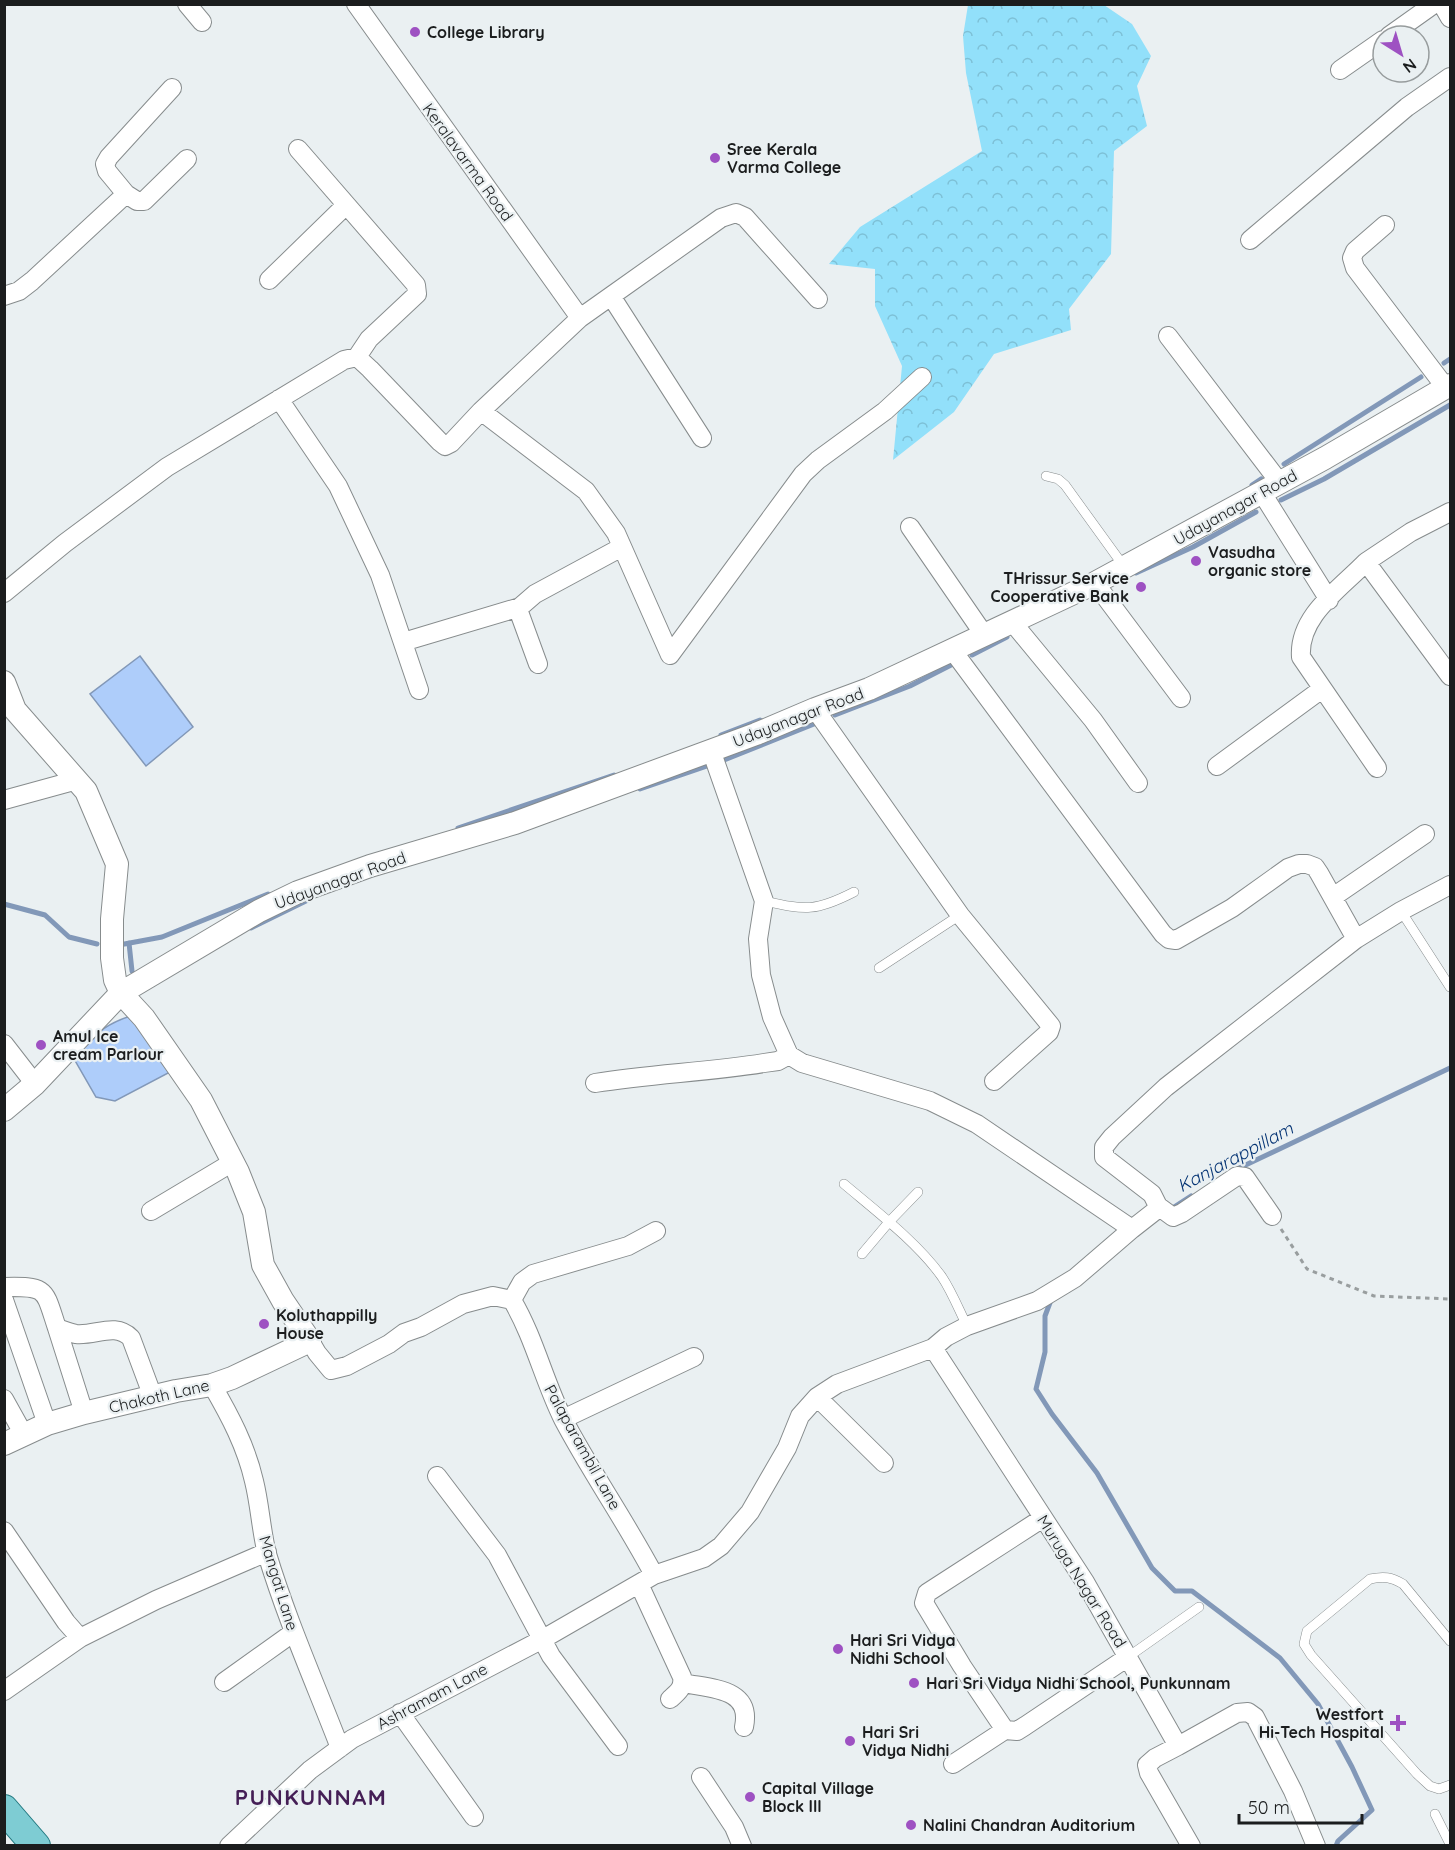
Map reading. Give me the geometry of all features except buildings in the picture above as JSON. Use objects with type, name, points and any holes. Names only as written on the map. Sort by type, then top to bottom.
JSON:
[{"type":"main road","points":[[4,1809],[36,1845]]},
{"type":"street","points":[[187,4],[202,22]]},
{"type":"street","name":"Keralavarma Road","points":[[356,4],[580,318]]},
{"type":"street","points":[[1406,24],[1434,4]]},
{"type":"street","points":[[1442,4],[1450,18]]},
{"type":"street","points":[[1340,70],[1371,48]]},
{"type":"street","points":[[1250,240],[1390,120],[1450,77]]},
{"type":"street","points":[[172,88],[105,164],[107,171],[126,194],[137,201],[144,201],[187,159]]},
{"type":"street","points":[[4,593],[65,543],[167,467],[344,360],[357,357],[364,345],[417,294],[416,285],[298,149]]},
{"type":"street","points":[[4,296],[19,291],[32,281],[126,194]]},
{"type":"street","points":[[269,280],[346,205]]},
{"type":"street","points":[[357,357],[445,446],[456,439],[481,411],[580,318],[721,218],[736,213],[745,217],[819,299]]},
{"type":"street","points":[[1385,225],[1355,251],[1352,258],[1355,268],[1448,387]]},
{"type":"street","points":[[611,296],[702,438]]},
{"type":"street","points":[[1168,336],[1271,488],[1329,600]]},
{"type":"street","points":[[481,411],[586,490],[616,532],[670,655],[803,474],[818,460],[885,411],[922,377]]},
{"type":"street","name":"Udayanagar Road","points":[[4,1110],[35,1084],[121,993],[259,911],[298,892],[370,866],[515,823],[756,734],[869,689],[1095,583],[1271,488],[1448,387]]},
{"type":"street","points":[[279,399],[338,486],[380,575],[419,690]]},
{"type":"street","points":[[1377,768],[1301,657],[1300,644],[1304,631],[1315,613],[1366,562],[1411,532],[1450,512]]},
{"type":"street","points":[[910,527],[985,636]]},
{"type":"street","points":[[403,642],[520,607],[535,594],[622,547]]},
{"type":"street","points":[[1366,562],[1450,676]]},
{"type":"street","points":[[1095,583],[1181,698]]},
{"type":"street","points":[[520,607],[519,612],[538,664]]},
{"type":"street","points":[[1013,623],[1093,720],[1138,783]]},
{"type":"street","points":[[953,651],[1156,925],[1169,939],[1176,940],[1232,908],[1288,868],[1299,864],[1315,867],[1356,939]]},
{"type":"street","points":[[4,682],[15,710],[86,791],[117,864],[112,919],[112,958],[121,993],[144,1018],[201,1100],[233,1162],[254,1212],[264,1265],[283,1301],[331,1370],[347,1366],[389,1344],[404,1333],[421,1327],[463,1304],[493,1296],[512,1300],[522,1282],[533,1274],[628,1246],[656,1231]]},
{"type":"street","points":[[1216,766],[1322,689]]},
{"type":"street","points":[[815,709],[960,915],[1051,1026],[1049,1032],[994,1081]]},
{"type":"street","points":[[711,750],[764,901],[758,939],[761,975],[772,1017],[789,1055],[802,1063],[930,1101],[977,1124],[1132,1229]]},
{"type":"street","points":[[4,800],[77,780]]},
{"type":"street","points":[[1333,897],[1425,834]]},
{"type":"street","points":[[1165,1211],[1152,1194],[1104,1157],[1104,1147],[1112,1137],[1166,1087],[1356,939],[1401,911],[1450,885]]},
{"type":"street","points":[[4,1044],[35,1084]]},
{"type":"street","points":[[595,1083],[754,1065],[778,1061],[789,1055]]},
{"type":"street","points":[[151,1211],[233,1162]]},
{"type":"street","points":[[884,1463],[817,1397],[837,1384],[933,1348],[946,1337],[967,1326],[1037,1301],[1075,1278],[1155,1211],[1182,1214],[1237,1176],[1245,1177],[1272,1216]]},
{"type":"street","points":[[4,1287],[33,1286],[41,1290],[47,1298],[84,1413]]},
{"type":"street","points":[[4,1300],[47,1424]]},
{"type":"street","name":"Palaparambil Lane","points":[[512,1300],[520,1313],[547,1383],[564,1419],[638,1544],[646,1580],[683,1683]]},
{"type":"street","points":[[57,1328],[77,1334],[116,1329],[125,1332],[131,1338],[153,1397]]},
{"type":"street","name":"Chakoth Lane","points":[[14,1439],[47,1424],[84,1413],[212,1385],[232,1378],[310,1341]]},
{"type":"street","name":"Muruga Nagar Road","points":[[933,1348],[1085,1582],[1178,1746]]},
{"type":"street","points":[[564,1419],[694,1357]]},
{"type":"street","name":"Mangat Lane","points":[[212,1385],[244,1447],[254,1481],[267,1552],[294,1632],[340,1748]]},
{"type":"street","name":"Ashramam Lane","points":[[229,1845],[310,1770],[352,1739],[543,1639],[646,1580],[704,1558],[721,1546],[750,1512],[786,1448],[800,1416],[817,1397]]},
{"type":"street","points":[[4,1398],[14,1439]]},
{"type":"street","points":[[437,1476],[497,1555],[551,1656],[618,1746]]},
{"type":"street","points":[[1005,1730],[957,1660],[924,1603],[927,1593],[1043,1518]]},
{"type":"street","points":[[4,1531],[66,1622],[80,1638]]},
{"type":"street","points":[[4,1691],[80,1638],[156,1600],[267,1552]]},
{"type":"street","points":[[224,1682],[294,1632]]},
{"type":"street","points":[[953,1764],[1005,1730],[1017,1731],[1128,1657]]},
{"type":"street","points":[[670,1699],[680,1690],[683,1683],[731,1694],[740,1700],[747,1714],[744,1727]]},
{"type":"street","points":[[1191,1845],[1149,1773],[1147,1765],[1155,1758],[1237,1713],[1248,1712],[1255,1717],[1293,1791],[1316,1845]]},
{"type":"street","points":[[400,1713],[474,1817]]},
{"type":"street","points":[[701,1777],[734,1827],[742,1845]]},
{"type":"lane","points":[[1046,476],[1058,479],[1065,484],[1123,568]]},
{"type":"lane","points":[[764,901],[786,906],[817,908],[829,905],[854,892]]},
{"type":"lane","points":[[1401,911],[1450,987]]},
{"type":"lane","points":[[879,968],[960,915]]},
{"type":"lane","points":[[844,1185],[889,1222],[938,1272],[952,1294],[967,1326]]},
{"type":"lane","points":[[862,1254],[918,1192]]},
{"type":"lane","points":[[1450,1641],[1403,1584],[1384,1576],[1370,1579],[1307,1631],[1304,1644],[1311,1655],[1416,1774],[1438,1790],[1450,1785]]},
{"type":"lane","points":[[1128,1657],[1199,1607]]},
{"type":"lane","points":[[1435,1814],[1450,1844]]},
{"type":"path","points":[[1272,1216],[1307,1269],[1374,1296],[1450,1299]]},
{"type":"green space","points":[[968,5],[1104,5],[1132,24],[1151,56],[1137,86],[1147,126],[1114,151],[1111,254],[1069,309],[1071,330],[994,354],[954,412],[893,460],[902,366],[875,306],[875,269],[829,264],[860,227],[982,151],[966,73],[963,36]]},
{"type":"shaded area","points":[[140,656],[193,727],[146,766],[90,694]]},
{"type":"shaded area","points":[[137,1014],[172,1071],[115,1101],[96,1097],[73,1057],[109,1025]]},
{"type":"waterway","points":[[1444,363],[1450,359]]},
{"type":"waterway","points":[[1284,464],[1421,377]]},
{"type":"waterway","points":[[1281,500],[1324,479],[1450,405]]},
{"type":"waterway","points":[[1252,485],[1261,479]]},
{"type":"waterway","points":[[1136,573],[1193,547],[1256,512]]},
{"type":"waterway","points":[[972,655],[1007,637]]},
{"type":"waterway","points":[[835,715],[910,686],[957,662]]},
{"type":"waterway","points":[[721,735],[760,720]]},
{"type":"waterway","points":[[719,762],[819,722]]},
{"type":"waterway","points":[[640,789],[713,764]]},
{"type":"waterway","points":[[458,828],[614,775]]},
{"type":"waterway","points":[[119,945],[162,937],[268,894]]},
{"type":"waterway","points":[[251,928],[310,899]]},
{"type":"waterway","points":[[4,904],[45,915],[69,937],[97,944]]},
{"type":"waterway","points":[[129,943],[132,971]]},
{"type":"waterway","name":"Kanjarappillam","points":[[1235,1170],[1450,1068]]},
{"type":"waterway","name":"Kanjarappillam","points":[[1171,1209],[1191,1196]]},
{"type":"waterway","points":[[1051,1300],[1045,1316],[1045,1352],[1036,1389],[1097,1473],[1152,1568],[1175,1591],[1192,1591],[1280,1658],[1318,1704],[1372,1810],[1338,1841],[1336,1846]]},
{"type":"place","name":"College Library","points":[[415,32]]},
{"type":"place","name":"Sree Kerala Varma College","points":[[715,158]]},
{"type":"place","name":"Vasudha organic store","points":[[1196,561]]},
{"type":"place","name":"THrissur Service Cooperative Bank","points":[[1141,587]]},
{"type":"place","name":"Amul Ice cream Parlour","points":[[41,1045]]},
{"type":"place","name":"Koluthappilly House","points":[[264,1324]]},
{"type":"place","name":"Hari Sri Vidya Nidhi School","points":[[838,1649]]},
{"type":"place","name":"Hari Sri Vidya Nidhi School, Punkunnam","points":[[914,1683]]},
{"type":"place","name":"Westfort Hi-Tech Hospital","points":[[1398,1723]]},
{"type":"place","name":"Hari Sri Vidya Nidhi","points":[[850,1741]]},
{"type":"place","name":"Capital Village Block III","points":[[750,1797]]},
{"type":"place","name":"Nalini Chandran Auditorium","points":[[911,1825]]},
{"type":"district","name":"PUNKUNNAM","points":[[311,1797]]}]
